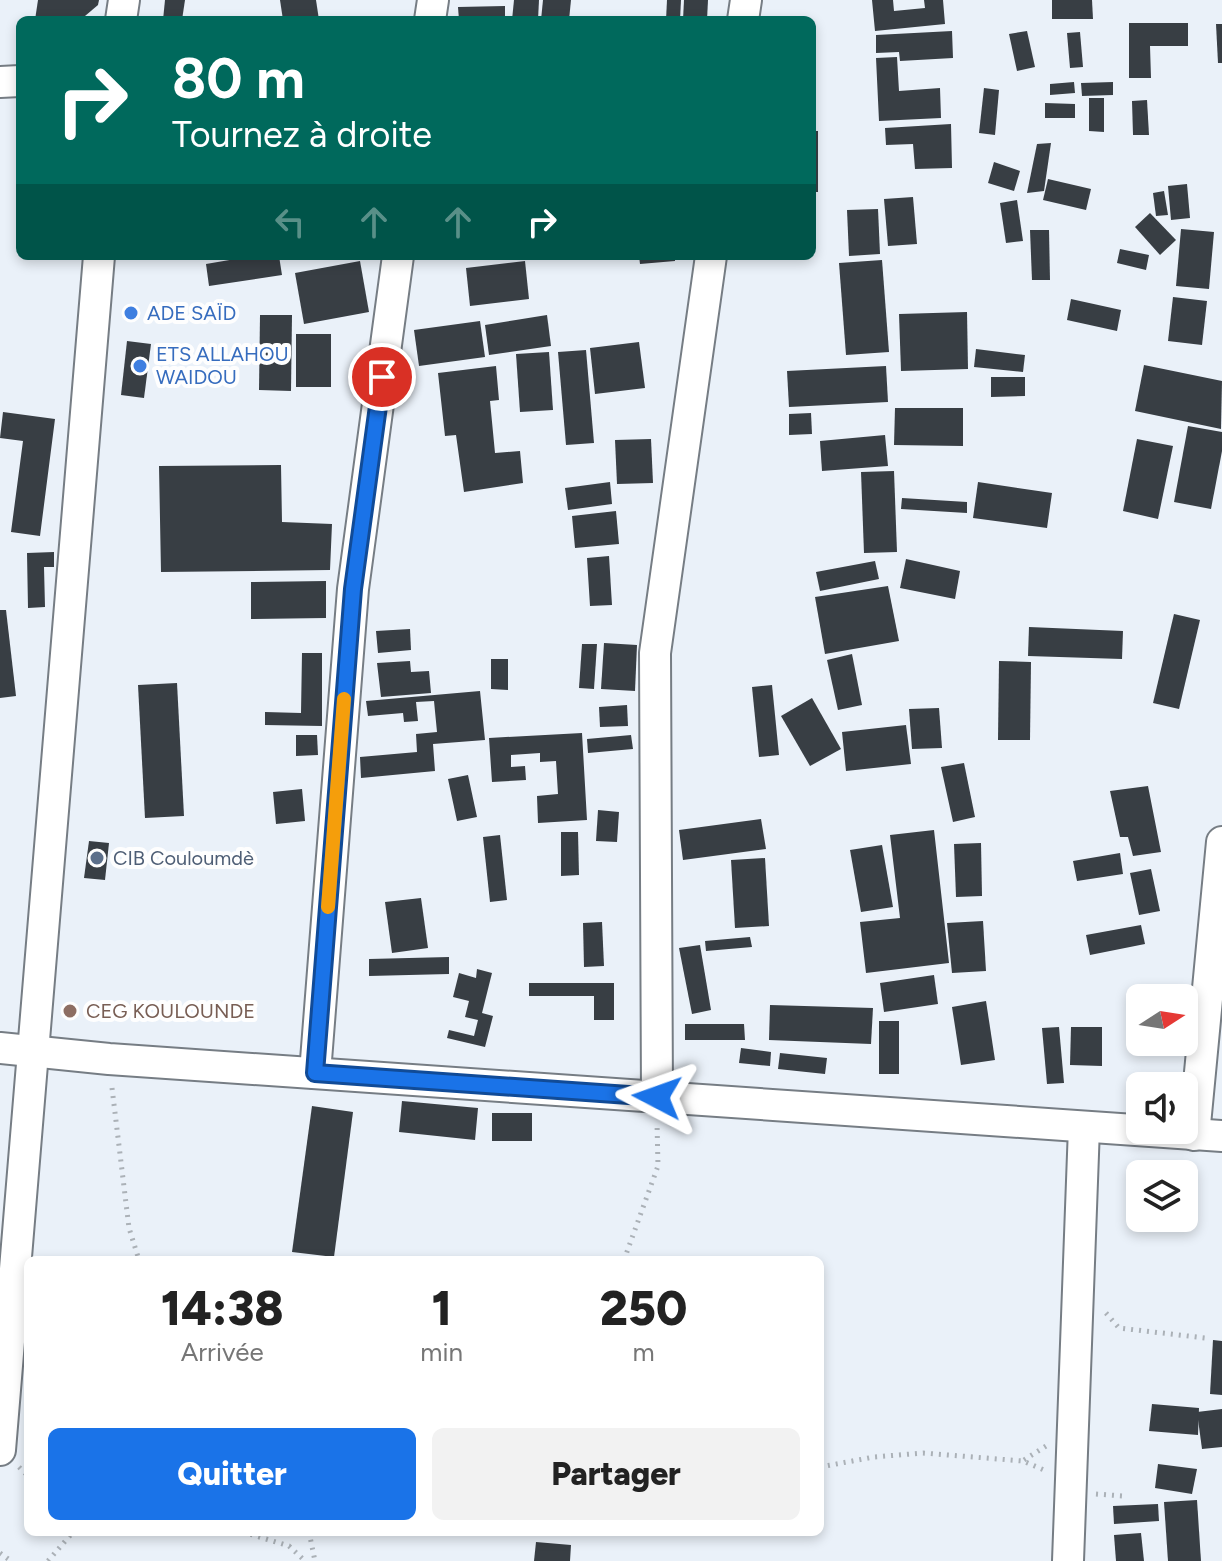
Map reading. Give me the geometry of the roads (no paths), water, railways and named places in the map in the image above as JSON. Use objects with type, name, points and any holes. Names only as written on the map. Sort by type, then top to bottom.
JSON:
[{"type":"street","points":[[1,1432],[99,260]]},
{"type":"street","points":[[315,1073],[353,589],[397,260]]},
{"type":"street","points":[[657,1097],[655,653],[710,260]]},
{"type":"street","points":[[0,1048],[109,1059],[1208,1136],[1222,842]]},
{"type":"street","points":[[1068,1561],[1084,1127]]},
{"type":"place","name":"ADE SAÏD","points":[[131,313]]},
{"type":"place","name":"ETS ALLAHOU WAIDOU","points":[[140,366]]},
{"type":"place","name":"CIB Couloumdè","points":[[97,858]]},
{"type":"place","name":"CEG KOULOUNDE","points":[[70,1011]]}]
